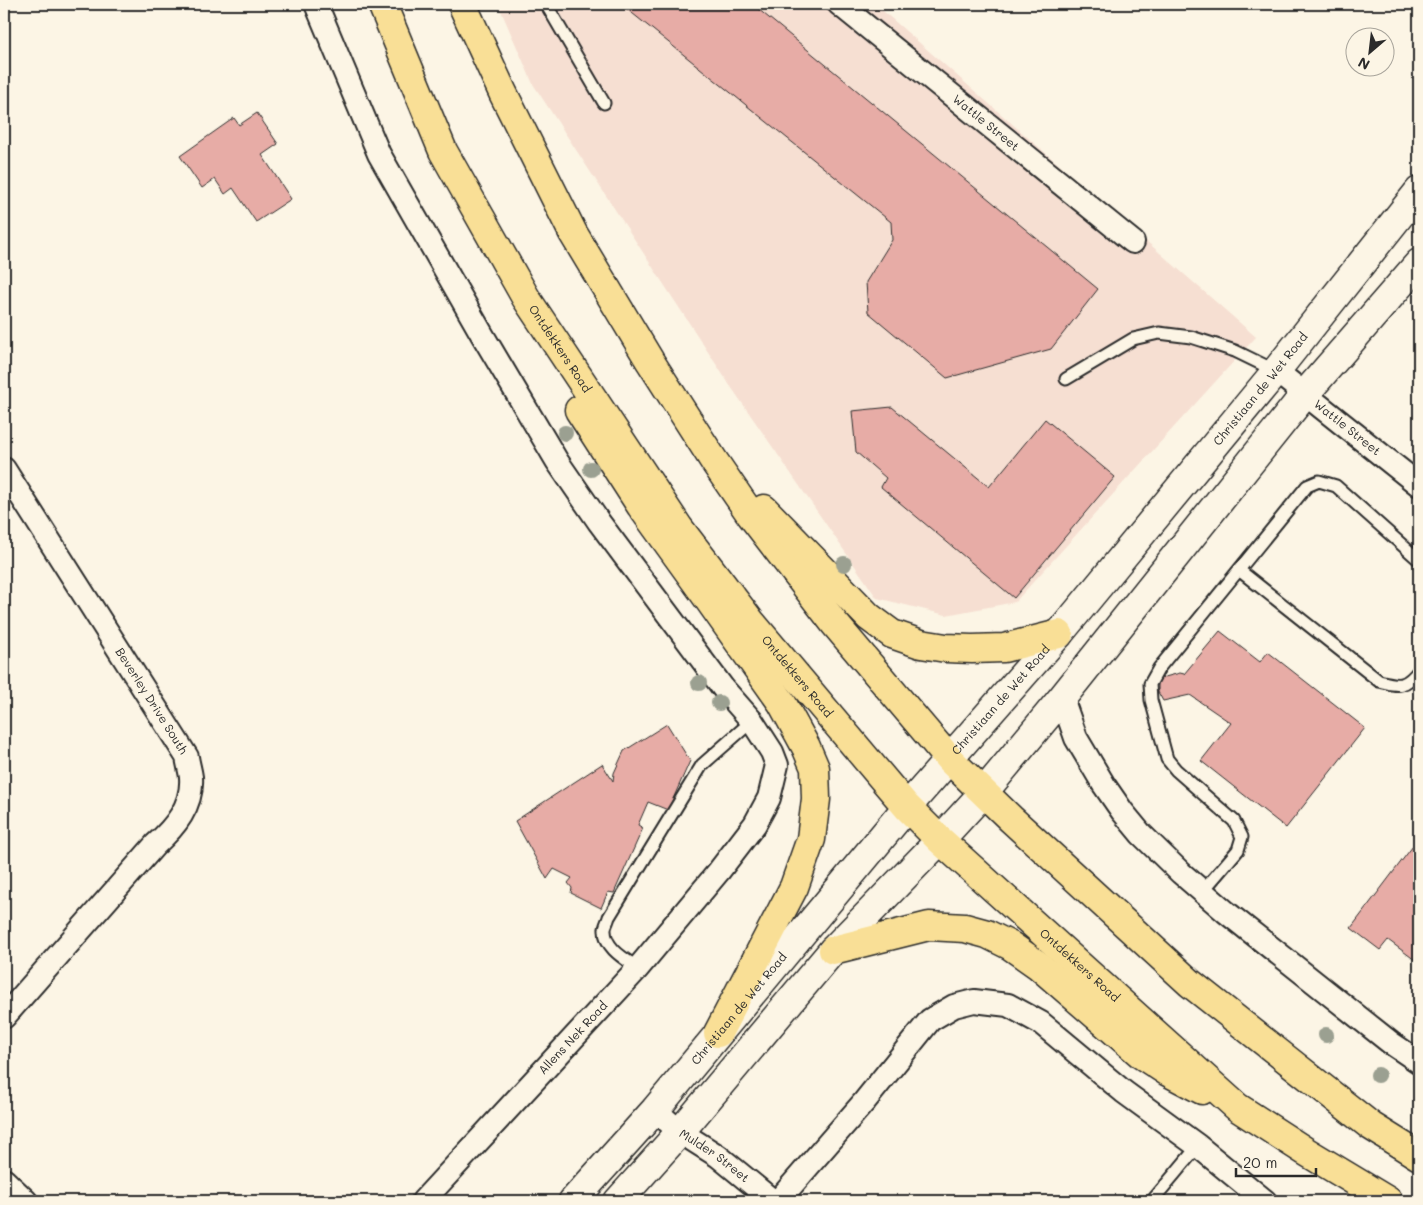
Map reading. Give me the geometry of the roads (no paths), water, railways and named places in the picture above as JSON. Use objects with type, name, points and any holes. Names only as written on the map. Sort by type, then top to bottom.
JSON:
[{"type":"main road","name":"Ontdekkers Road","points":[[382,4],[443,151],[526,298],[679,528],[751,622],[907,807],[940,840],[1237,1107],[1388,1201]]},
{"type":"main road","points":[[462,4],[503,93],[573,233],[650,361],[751,515],[835,624],[950,760],[1190,983],[1371,1126],[1419,1156]]},
{"type":"main road","name":"Christiaan de Wet Road","points":[[574,1201],[655,1110],[907,807],[1059,634],[1276,370],[1419,191]]},
{"type":"main road","points":[[618,1201],[680,1132],[833,950],[984,792],[1062,698],[1305,394],[1419,263]]},
{"type":"main road","points":[[526,298],[548,351],[578,408],[641,506],[782,703],[815,768],[816,799],[811,839],[794,887],[718,1033]]},
{"type":"main road","points":[[714,460],[786,530],[869,617],[892,634],[921,644],[946,648],[972,649],[1004,648],[1059,634]]},
{"type":"main road","points":[[833,950],[929,926],[965,928],[987,934],[1011,946],[1038,964],[1142,1055],[1168,1072],[1237,1107]]},
{"type":"street","points":[[316,4],[379,154],[483,336],[557,460],[617,546],[723,688],[752,721]]},
{"type":"street","name":"Wattle Street","points":[[839,4],[1133,242]]},
{"type":"street","name":"Wattle Street","points":[[1276,370],[1419,485]]},
{"type":"street","name":"Beverley Drive South","points":[[4,469],[187,757],[191,778],[187,806],[180,819],[4,1016]]},
{"type":"street","points":[[1062,698],[1076,738],[1104,785],[1141,834],[1202,892],[1391,1043],[1419,1062]]},
{"type":"street","name":"Allens Nek Road","points":[[422,1201],[638,968],[756,824],[769,798],[777,765],[772,752],[752,721]]},
{"type":"street","points":[[778,1201],[864,1102],[930,1020],[954,1006],[974,1001],[1008,1005],[1041,1023],[1124,1092],[1198,1146],[1265,1201]]},
{"type":"street","name":"Mulder Street","points":[[655,1110],[680,1132],[718,1156],[773,1201]]},
{"type":"street","points":[[4,1180],[26,1201]]},
{"type":"lane","points":[[551,6],[604,102]]},
{"type":"lane","points":[[1066,379],[1133,339],[1159,333],[1191,337],[1235,351],[1276,370]]},
{"type":"lane","points":[[1202,892],[1238,850],[1242,837],[1234,821],[1166,759],[1150,700],[1150,684],[1159,668],[1307,486],[1319,481],[1336,486],[1419,560]]},
{"type":"lane","points":[[1239,570],[1379,681],[1398,686],[1412,680],[1419,670]]},
{"type":"lane","points":[[638,968],[616,953],[608,943],[604,928],[609,917],[702,765],[752,721]]},
{"type":"lane","points":[[1152,1201],[1198,1146]]}]
